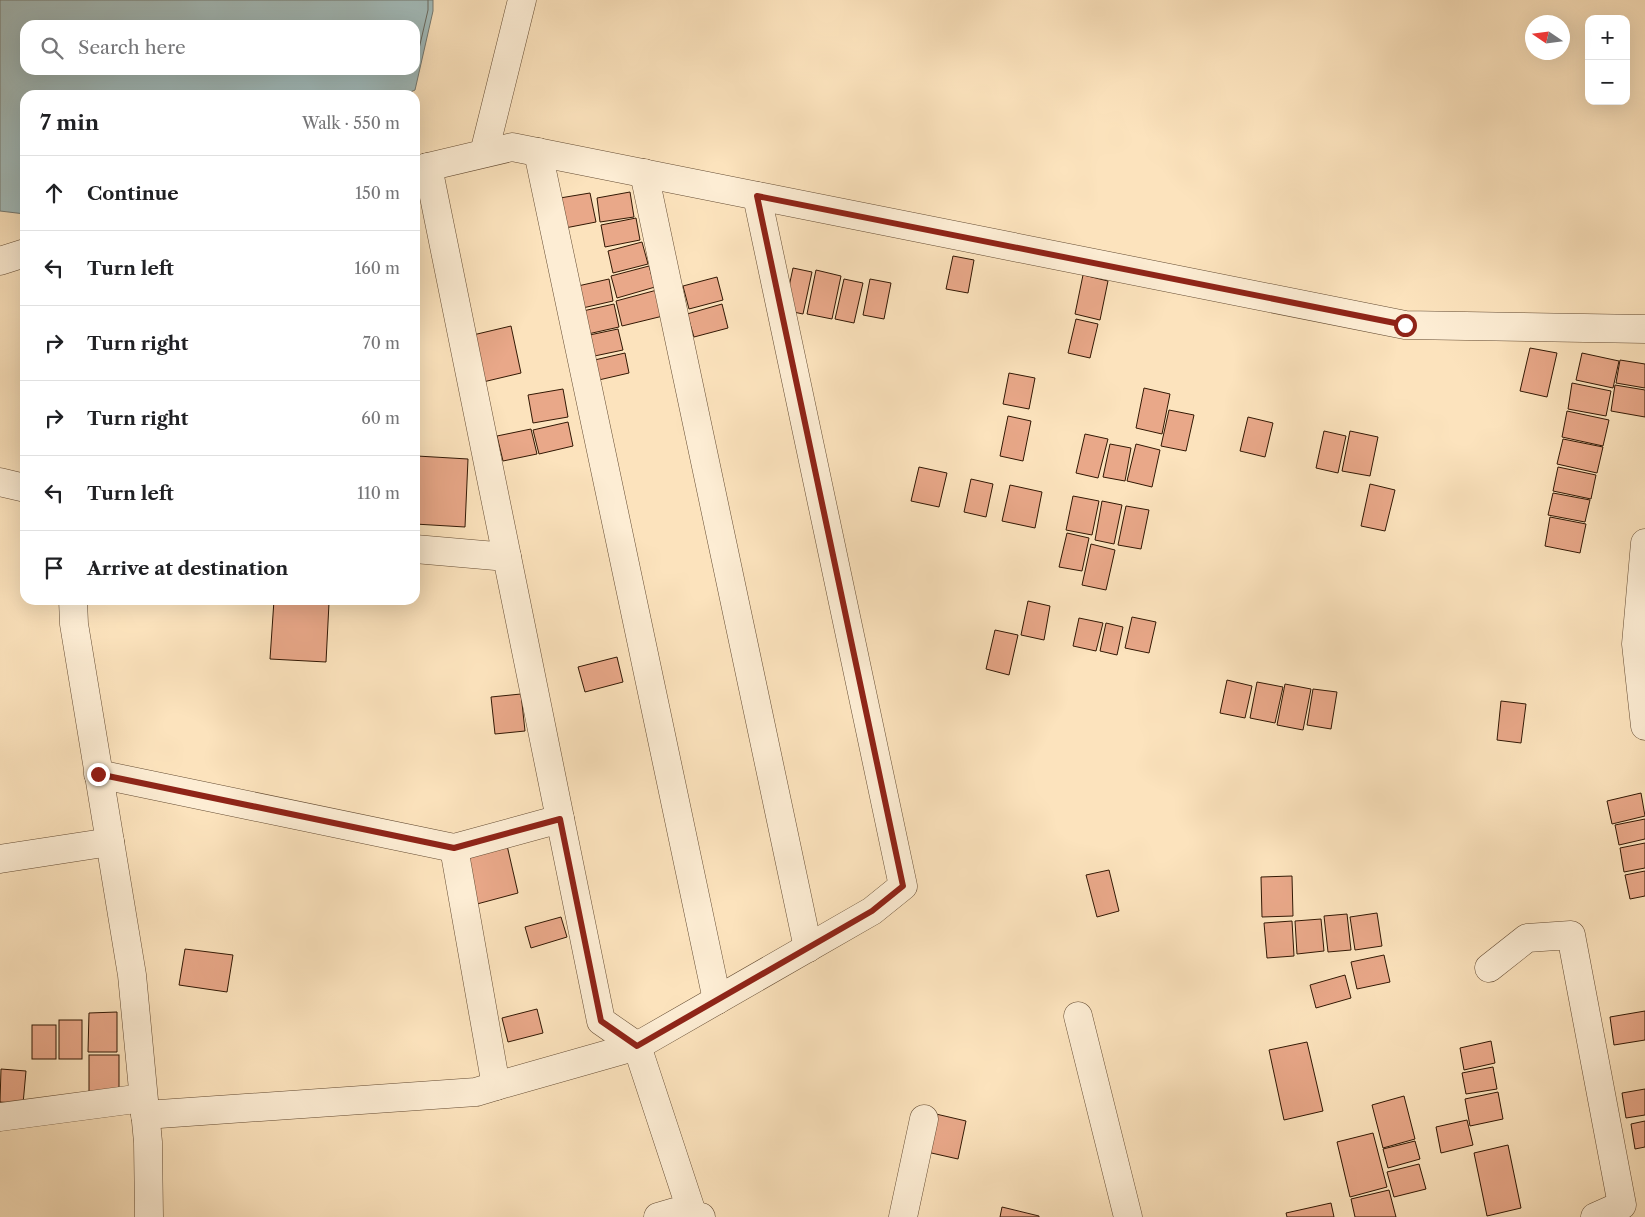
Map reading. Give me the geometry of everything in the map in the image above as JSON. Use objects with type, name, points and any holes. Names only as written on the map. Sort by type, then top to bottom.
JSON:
[{"type":"street","points":[[484,154],[522,0]]},
{"type":"street","points":[[680,1216],[637,1046],[601,1021],[507,557],[421,169],[512,147],[1405,325],[1645,329]]},
{"type":"street","points":[[538,152],[717,1000]]},
{"type":"street","points":[[644,173],[808,948]]},
{"type":"street","points":[[0,1117],[144,1107],[476,1092],[637,1046],[872,911],[903,886],[757,196]]},
{"type":"street","points":[[0,261],[20,254]]},
{"type":"street","points":[[0,482],[20,487]]},
{"type":"street","points":[[1645,543],[1636,644],[1645,726]]},
{"type":"street","points":[[420,549],[507,557]]},
{"type":"street","points":[[73,605],[74,624],[132,975],[148,1142],[149,1217]]},
{"type":"street","points":[[98,774],[454,848],[560,819]]},
{"type":"street","points":[[0,858],[110,842]]},
{"type":"street","points":[[454,848],[496,1086]]},
{"type":"street","points":[[1489,968],[1527,938],[1571,935],[1622,1205],[1595,1217]]},
{"type":"street","points":[[1078,1016],[1128,1217]]},
{"type":"street","points":[[903,1217],[924,1119]]},
{"type":"water","points":[[0,0],[433,0],[433,11],[420,68],[420,20],[20,20],[20,75],[418,75],[415,90],[20,90],[20,213],[0,211]]},
{"type":"building","points":[[630,192],[634,217],[600,222],[597,198]]},
{"type":"building","points":[[590,193],[596,222],[560,229],[554,199]]},
{"type":"building","points":[[636,218],[640,240],[605,247],[601,225]]},
{"type":"building","points":[[642,242],[648,264],[613,273],[608,251]]},
{"type":"building","points":[[953,256],[974,260],[968,293],[946,289]]},
{"type":"building","points":[[649,266],[655,287],[617,298],[611,276]]},
{"type":"building","points":[[793,268],[812,272],[803,314],[784,310]]},
{"type":"building","points":[[816,270],[841,276],[832,319],[807,314]]},
{"type":"building","points":[[1083,275],[1108,281],[1100,320],[1075,314]]},
{"type":"building","points":[[717,277],[723,300],[689,309],[683,286]]},
{"type":"building","points":[[609,279],[613,301],[574,310],[569,288]]},
{"type":"building","points":[[844,279],[863,283],[854,323],[835,319]]},
{"type":"building","points":[[870,279],[891,283],[884,319],[863,315]]},
{"type":"building","points":[[657,290],[663,316],[622,326],[616,301]]},
{"type":"building","points":[[614,304],[619,327],[579,336],[574,313]]},
{"type":"building","points":[[722,304],[728,328],[694,337],[687,314]]},
{"type":"building","points":[[1076,319],[1098,324],[1090,358],[1068,353]]},
{"type":"building","points":[[511,326],[521,373],[483,382],[473,335]]},
{"type":"building","points":[[618,329],[623,350],[585,358],[580,337]]},
{"type":"building","points":[[1530,348],[1557,353],[1547,397],[1520,391]]},
{"type":"building","points":[[625,353],[629,373],[590,382],[586,362]]},
{"type":"building","points":[[1582,353],[1619,361],[1613,388],[1576,380]]},
{"type":"building","points":[[1620,360],[1645,364],[1645,388],[1616,383]]},
{"type":"building","points":[[1009,373],[1035,378],[1029,409],[1003,404]]},
{"type":"building","points":[[1572,383],[1611,391],[1606,416],[1568,409]]},
{"type":"building","points":[[1615,385],[1645,390],[1645,417],[1611,411]]},
{"type":"building","points":[[1144,388],[1170,394],[1162,434],[1136,428]]},
{"type":"building","points":[[563,389],[568,417],[533,423],[528,395]]},
{"type":"building","points":[[1169,410],[1194,415],[1186,451],[1161,446]]},
{"type":"building","points":[[1567,411],[1609,420],[1603,446],[1562,437]]},
{"type":"building","points":[[1008,416],[1031,421],[1023,461],[1000,456]]},
{"type":"building","points":[[1248,417],[1273,423],[1265,457],[1240,451]]},
{"type":"building","points":[[568,422],[573,446],[539,454],[533,430]]},
{"type":"building","points":[[531,429],[537,454],[503,461],[497,436]]},
{"type":"building","points":[[1324,431],[1346,436],[1338,473],[1316,468]]},
{"type":"building","points":[[1350,431],[1378,437],[1370,476],[1342,471]]},
{"type":"building","points":[[1085,434],[1108,439],[1098,478],[1076,473]]},
{"type":"building","points":[[1563,439],[1603,447],[1597,473],[1557,464]]},
{"type":"building","points":[[1110,444],[1131,448],[1125,481],[1103,477]]},
{"type":"building","points":[[1136,444],[1160,450],[1152,487],[1127,481]]},
{"type":"building","points":[[420,456],[468,459],[465,527],[420,524]]},
{"type":"building","points":[[919,467],[947,473],[939,507],[911,501]]},
{"type":"building","points":[[1558,467],[1596,475],[1591,499],[1553,491]]},
{"type":"building","points":[[971,479],[993,484],[986,517],[964,512]]},
{"type":"building","points":[[1370,484],[1395,490],[1385,531],[1361,526]]},
{"type":"building","points":[[1010,485],[1042,492],[1035,528],[1002,521]]},
{"type":"building","points":[[1553,493],[1590,500],[1585,522],[1548,515]]},
{"type":"building","points":[[1073,496],[1099,501],[1092,535],[1066,530]]},
{"type":"building","points":[[1102,501],[1122,505],[1114,544],[1095,540]]},
{"type":"building","points":[[1126,506],[1149,510],[1141,549],[1118,545]]},
{"type":"building","points":[[1550,517],[1586,524],[1580,553],[1545,546]]},
{"type":"building","points":[[1067,533],[1089,538],[1082,571],[1059,567]]},
{"type":"building","points":[[1091,544],[1115,550],[1106,590],[1082,585]]},
{"type":"building","points":[[1028,601],[1050,606],[1044,640],[1021,635]]},
{"type":"building","points":[[274,605],[329,605],[326,662],[270,659]]},
{"type":"building","points":[[1132,617],[1156,622],[1149,653],[1125,648]]},
{"type":"building","points":[[1079,618],[1103,623],[1096,651],[1073,646]]},
{"type":"building","points":[[1106,623],[1123,627],[1117,655],[1100,651]]},
{"type":"building","points":[[995,630],[1018,635],[1009,675],[986,669]]},
{"type":"building","points":[[617,657],[623,682],[585,692],[578,667]]},
{"type":"building","points":[[1227,680],[1252,686],[1245,718],[1220,713]]},
{"type":"building","points":[[1257,682],[1283,687],[1275,723],[1250,718]]},
{"type":"building","points":[[1285,684],[1311,689],[1303,730],[1277,725]]},
{"type":"building","points":[[1313,689],[1337,692],[1331,729],[1307,725]]},
{"type":"building","points":[[521,694],[525,731],[495,734],[491,697]]},
{"type":"building","points":[[1501,701],[1526,704],[1521,743],[1497,740]]},
{"type":"building","points":[[1641,793],[1645,816],[1612,824],[1607,801]]},
{"type":"building","points":[[1645,819],[1645,839],[1619,845],[1615,825]]},
{"type":"building","points":[[506,841],[518,893],[477,904],[464,852]]},
{"type":"building","points":[[1645,843],[1645,868],[1624,872],[1620,848]]},
{"type":"building","points":[[1109,870],[1119,911],[1097,917],[1086,875]]},
{"type":"building","points":[[1645,871],[1645,896],[1630,899],[1625,875]]},
{"type":"building","points":[[1292,876],[1293,916],[1262,917],[1261,877]]},
{"type":"building","points":[[1377,913],[1382,946],[1355,950],[1350,917]]},
{"type":"building","points":[[1347,914],[1351,950],[1328,952],[1324,916]]},
{"type":"building","points":[[561,917],[567,937],[531,948],[525,927]]},
{"type":"building","points":[[1321,919],[1324,951],[1297,954],[1295,921]]},
{"type":"building","points":[[1292,921],[1294,956],[1267,958],[1264,923]]},
{"type":"building","points":[[185,949],[233,955],[227,992],[179,985]]},
{"type":"building","points":[[1384,955],[1390,982],[1357,989],[1351,962]]},
{"type":"building","points":[[1345,975],[1351,998],[1316,1008],[1310,985]]},
{"type":"building","points":[[537,1009],[543,1033],[508,1042],[502,1018]]},
{"type":"building","points":[[1645,1011],[1645,1040],[1614,1045],[1610,1017]]},
{"type":"building","points":[[117,1012],[117,1052],[88,1052],[89,1013]]},
{"type":"building","points":[[59,1020],[82,1020],[82,1059],[59,1059]]},
{"type":"building","points":[[32,1025],[56,1025],[56,1059],[32,1059]]},
{"type":"building","points":[[1491,1041],[1495,1063],[1464,1070],[1460,1048]]},
{"type":"building","points":[[1307,1042],[1323,1111],[1284,1120],[1269,1050]]},
{"type":"building","points":[[89,1055],[119,1055],[119,1093],[89,1093]]},
{"type":"building","points":[[1493,1067],[1497,1089],[1466,1094],[1462,1073]]},
{"type":"building","points":[[1,1069],[26,1071],[23,1104],[0,1102]]},
{"type":"building","points":[[1645,1089],[1645,1115],[1626,1118],[1622,1093]]},
{"type":"building","points":[[1498,1092],[1503,1119],[1470,1126],[1465,1099]]},
{"type":"building","points":[[1404,1096],[1415,1139],[1383,1148],[1372,1105]]},
{"type":"building","points":[[936,1114],[966,1121],[958,1159],[927,1152]]},
{"type":"building","points":[[1467,1120],[1473,1145],[1441,1153],[1436,1127]]},
{"type":"building","points":[[1645,1121],[1645,1147],[1635,1149],[1631,1124]]},
{"type":"building","points":[[1373,1133],[1387,1187],[1350,1197],[1337,1142]]},
{"type":"building","points":[[1415,1141],[1420,1159],[1388,1168],[1383,1149]]},
{"type":"building","points":[[1508,1145],[1521,1208],[1487,1216],[1474,1153]]},
{"type":"building","points":[[1419,1164],[1426,1189],[1394,1197],[1387,1172]]},
{"type":"building","points":[[1389,1190],[1396,1217],[1355,1217],[1351,1199]]},
{"type":"building","points":[[1331,1203],[1334,1217],[1287,1217],[1286,1213]]},
{"type":"building","points":[[1002,1207],[1039,1216],[1039,1217],[1000,1217]]},
{"type":"route","points":[[98,774],[454,848],[560,819],[601,1021],[637,1046],[872,911],[903,886],[757,196],[1405,325]]}]
